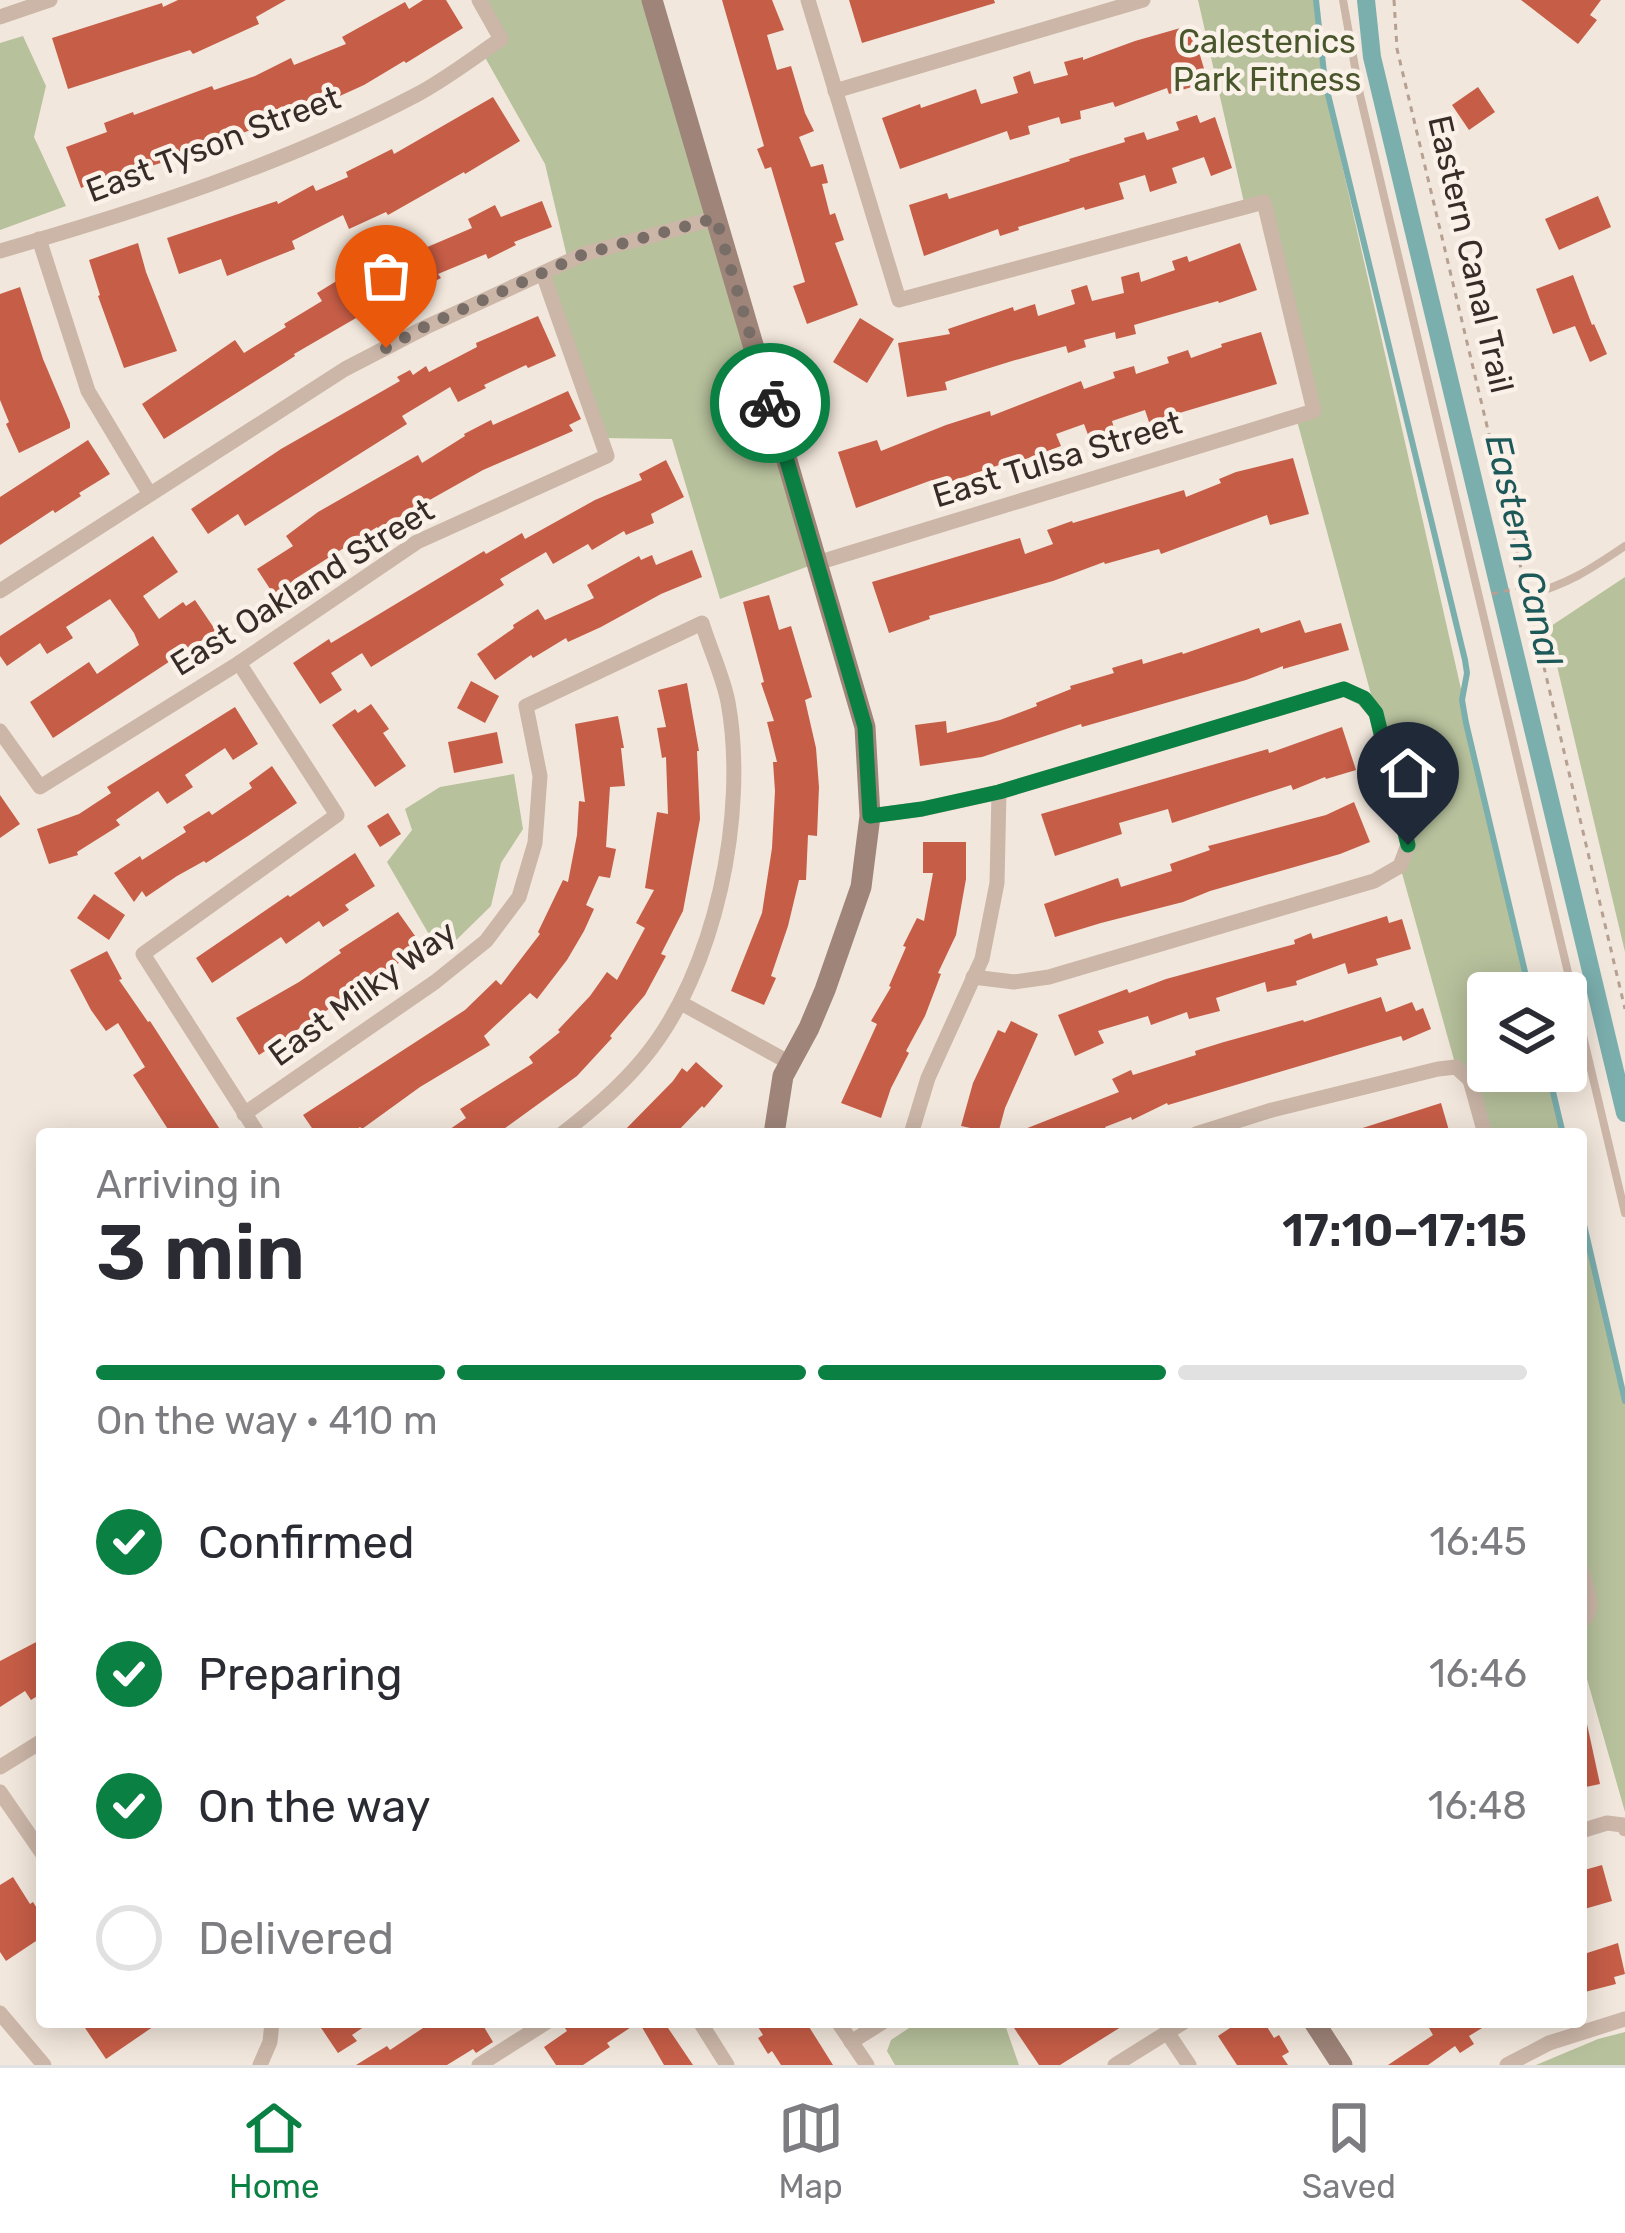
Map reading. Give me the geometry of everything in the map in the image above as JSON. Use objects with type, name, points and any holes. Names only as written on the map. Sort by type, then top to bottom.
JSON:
[{"type":"street","points":[[0,17],[50,0]]},
{"type":"street","name":"East Tyson Street","points":[[0,251],[235,176],[420,93],[501,39],[479,0]]},
{"type":"street","points":[[652,0],[865,727],[870,816],[861,887],[808,1028],[783,1076],[775,1128]]},
{"type":"street","points":[[808,0],[835,92],[1143,0]]},
{"type":"street","name":"East Tulsa Street","points":[[817,563],[1314,411],[1264,202],[898,300],[835,92]]},
{"type":"street","points":[[0,591],[345,369],[426,326],[584,254],[716,218]]},
{"type":"street","points":[[39,239],[88,391],[149,494]]},
{"type":"street","name":"East Oakland Street","points":[[0,731],[40,787],[239,663],[417,542],[608,456],[543,274]]},
{"type":"street","name":"East Milky Way","points":[[244,1114],[435,982],[486,941],[519,897],[535,843],[541,776],[526,706],[702,623],[727,700],[735,775],[729,844],[706,944],[681,1003]]},
{"type":"street","points":[[239,663],[337,815],[143,954],[254,1128]]},
{"type":"street","points":[[870,816],[999,792],[1344,689],[1364,698],[1376,713],[1408,845],[1400,866],[1374,881],[1049,977],[1014,982],[974,976]]},
{"type":"street","points":[[913,1128],[928,1078],[982,959],[997,883],[999,792]]},
{"type":"street","points":[[569,1128],[644,1058],[681,1003],[790,1063]]},
{"type":"street","points":[[1215,1128],[1456,1067],[1470,1080],[1483,1128]]},
{"type":"street","points":[[0,1767],[36,1745]]},
{"type":"street","points":[[0,1792],[36,1844]]},
{"type":"street","points":[[1587,1830],[1607,1823],[1624,1827]]},
{"type":"street","points":[[0,2013],[44,2065]]},
{"type":"street","points":[[1507,2065],[1549,2043],[1625,2019]]},
{"type":"street","points":[[260,2065],[271,2028]]},
{"type":"street","points":[[479,2065],[538,2028]]},
{"type":"street","points":[[704,2028],[728,2065]]},
{"type":"street","points":[[842,2028],[867,2065]]},
{"type":"street","points":[[851,2042],[873,2028]]},
{"type":"street","points":[[1115,2065],[1174,2028]]},
{"type":"street","points":[[1318,2028],[1342,2065]]},
{"type":"street","points":[[1167,2032],[1189,2065]]},
{"type":"lane","points":[[1343,0],[1356,76],[1625,1213]]},
{"type":"lane","points":[[1526,591],[1558,587],[1625,546]]},
{"type":"path","name":"Eastern Canal Trail","points":[[1394,0],[1397,49],[1625,1009]]},
{"type":"path","points":[[1481,597],[1526,591]]},
{"type":"green space","points":[[479,0],[652,0],[817,563],[720,599],[672,439],[601,438],[543,274],[568,261],[545,164],[482,52],[501,39]]},
{"type":"green space","name":"Calestenics Park Fitness","points":[[1198,0],[1315,0],[1326,94],[1525,972],[1467,972],[1467,1092],[1553,1092],[1561,1128],[1482,1128],[1456,1067],[1400,866],[1408,845],[1376,713],[1296,417],[1313,411],[1264,203],[1245,207]]},
{"type":"green space","points":[[23,36],[46,86],[34,137],[66,206],[0,230],[0,43]]},
{"type":"green space","points":[[1625,577],[1625,952],[1548,628]]},
{"type":"green space","points":[[514,774],[523,829],[501,863],[491,906],[441,955],[387,862],[412,830],[405,809],[440,787]]},
{"type":"green space","points":[[1587,1240],[1625,1401],[1625,1812],[1587,1679],[1591,1605],[1587,1591]]},
{"type":"green space","points":[[909,2028],[1006,2028],[1019,2065],[895,2065],[887,2051],[891,2040]]},
{"type":"green space","points":[[1625,2032],[1625,2065],[1536,2065],[1598,2039]]},
{"type":"building","points":[[178,0],[286,0],[256,17],[259,24],[193,54],[190,50],[68,89],[52,38]]},
{"type":"building","points":[[423,0],[446,0],[463,28],[406,63],[298,115],[81,188],[66,147],[107,132],[104,123],[255,76],[291,58],[294,65],[346,44],[342,37],[405,2],[409,9]]},
{"type":"building","points":[[722,0],[772,0],[784,30],[767,35],[777,70],[791,66],[814,131],[799,137],[811,167],[823,164],[828,183],[822,184],[830,215],[835,213],[844,240],[835,243],[858,305],[807,324],[793,286],[805,282],[771,167],[765,169],[757,149],[764,146]]},
{"type":"building","points":[[849,0],[994,0],[995,3],[862,43]]},
{"type":"building","points":[[1521,0],[1601,0],[1590,15],[1597,20],[1578,44]]},
{"type":"building","points":[[1191,25],[1208,82],[1169,94],[1167,88],[1115,107],[1113,102],[1080,111],[1081,119],[1061,124],[1059,117],[1028,126],[1030,134],[1010,140],[1007,131],[900,169],[882,118],[976,89],[981,104],[1018,93],[1013,77],[1030,71],[1034,84],[1068,75],[1064,62]]},
{"type":"building","points":[[1478,87],[1495,112],[1469,130],[1452,105]]},
{"type":"building","points":[[493,97],[520,141],[465,174],[388,215],[349,229],[343,215],[292,241],[295,249],[227,276],[221,259],[179,274],[167,238],[278,204],[313,185],[316,191],[392,149],[394,154]]},
{"type":"building","points":[[1197,115],[1200,123],[1215,117],[1232,168],[1211,176],[1204,157],[1172,168],[1177,183],[1150,192],[1145,175],[1119,183],[1124,199],[1084,207],[1000,236],[998,229],[924,256],[909,205],[1004,182],[1144,132],[1147,140],[1179,130],[1176,122]]},
{"type":"building","points":[[1598,196],[1611,227],[1559,250],[1545,219]]},
{"type":"building","points":[[542,201],[552,227],[488,259],[486,254],[438,274],[441,278],[375,307],[164,439],[142,404],[235,340],[244,353],[286,327],[284,324],[322,301],[317,293],[343,277],[350,288],[397,261],[393,253],[421,239],[425,248],[472,228],[468,219],[495,205],[501,217]]},
{"type":"building","points":[[138,243],[177,351],[124,368],[89,260]]},
{"type":"building","points":[[1240,243],[1257,290],[1134,325],[1136,334],[1116,339],[1115,332],[1084,340],[1086,347],[1068,353],[1066,346],[945,382],[947,390],[907,397],[898,343],[950,334],[948,329],[1013,307],[1014,311],[1035,304],[1038,316],[1075,304],[1071,290],[1087,285],[1092,301],[1124,293],[1121,277],[1139,272],[1141,282],[1175,270],[1172,261],[1187,256],[1189,262]]},
{"type":"building","points":[[1573,275],[1607,354],[1590,362],[1575,326],[1553,334],[1536,289]]},
{"type":"building","points":[[20,287],[70,428],[19,453],[0,400],[0,294]]},
{"type":"building","points":[[538,316],[556,356],[526,365],[458,402],[450,387],[402,416],[407,424],[245,526],[238,514],[208,534],[191,509],[281,449],[400,381],[397,377],[410,370],[413,375],[426,366],[429,372],[477,347],[476,343]]},
{"type":"building","points":[[860,318],[894,339],[867,383],[833,362]]},
{"type":"building","points":[[1261,332],[1277,384],[1149,422],[1145,410],[1112,421],[1115,432],[1090,440],[1084,424],[1056,434],[1061,446],[1023,460],[935,487],[932,480],[856,508],[838,452],[877,440],[881,451],[1081,381],[1084,389],[1115,378],[1113,372],[1134,366],[1136,374],[1169,363],[1167,357],[1188,350],[1191,358]]},
{"type":"building","points":[[568,391],[581,419],[569,425],[573,431],[483,470],[377,527],[298,577],[276,598],[257,569],[293,546],[286,536],[318,512],[418,455],[422,463],[491,420],[493,425]]},
{"type":"building","points":[[88,440],[110,474],[0,545],[0,497]]},
{"type":"building","points":[[1293,458],[1309,514],[1270,525],[1267,515],[1161,554],[1159,549],[1104,562],[889,633],[872,582],[1020,538],[1025,554],[1053,544],[1047,530],[1072,521],[1184,490],[1186,497],[1236,472]]},
{"type":"building","points":[[666,460],[684,497],[651,514],[654,523],[626,535],[624,531],[592,550],[588,544],[553,564],[546,552],[500,579],[504,585],[371,667],[362,653],[331,673],[342,690],[320,704],[293,663],[484,551],[522,533],[525,539],[642,480],[639,474]]},
{"type":"building","points":[[153,536],[178,572],[143,596],[159,619],[183,602],[186,606],[195,600],[216,631],[53,738],[30,702],[89,662],[97,674],[139,645],[134,633],[110,599],[66,627],[73,638],[47,654],[40,643],[7,666],[0,656],[0,636]]},
{"type":"building","points":[[692,550],[702,577],[531,655],[495,680],[477,654],[538,609],[545,620],[594,598],[587,585],[639,556],[641,560],[652,555],[656,565]]},
{"type":"building","points":[[769,595],[779,630],[791,626],[812,697],[805,700],[819,787],[817,836],[808,835],[806,880],[799,880],[771,976],[776,978],[764,1005],[731,991],[762,913],[772,848],[773,762],[777,762],[767,722],[774,721],[743,602]]},
{"type":"building","points":[[1300,620],[1305,633],[1341,623],[1349,650],[1081,724],[982,757],[920,766],[915,725],[946,721],[947,733],[1000,720],[1070,686],[1114,673],[1112,668],[1183,654],[1259,628],[1261,633]]},
{"type":"building","points":[[471,681],[499,696],[485,723],[457,708]]},
{"type":"building","points":[[687,683],[699,751],[700,819],[683,911],[661,954],[666,956],[645,995],[577,1076],[505,1128],[452,1128],[466,1118],[460,1109],[533,1063],[529,1057],[560,1032],[607,972],[617,980],[645,928],[636,923],[654,890],[645,888],[657,812],[668,814],[666,757],[662,758],[657,728],[666,727],[658,690]]},
{"type":"building","points":[[371,704],[389,729],[383,733],[406,766],[375,787],[332,725]]},
{"type":"building","points":[[235,707],[258,744],[233,760],[225,748],[185,775],[193,787],[167,804],[158,791],[78,855],[49,864],[37,829],[79,814],[111,793],[107,787]]},
{"type":"building","points":[[618,716],[625,786],[610,787],[606,847],[616,849],[610,878],[599,876],[586,905],[594,909],[567,960],[537,999],[530,993],[484,1036],[490,1045],[363,1128],[312,1128],[303,1115],[465,1010],[496,980],[501,985],[540,934],[563,880],[568,882],[579,801],[585,802],[575,724]]},
{"type":"building","points":[[1342,727],[1356,770],[1172,823],[1168,809],[1119,823],[1122,834],[1055,856],[1041,814],[1268,749],[1269,753]]},
{"type":"building","points":[[497,732],[503,763],[454,773],[448,742]]},
{"type":"building","points":[[272,766],[297,803],[206,863],[146,897],[142,891],[134,902],[114,873],[140,856],[142,860],[186,832],[183,827],[209,811],[212,815],[252,788],[249,783]]},
{"type":"building","points":[[0,795],[20,824],[0,838]]},
{"type":"building","points":[[1354,802],[1370,842],[1055,937],[1044,904],[1118,878],[1121,887],[1172,871],[1170,864],[1210,850],[1208,846],[1326,815]]},
{"type":"building","points":[[388,813],[401,834],[380,847],[367,826]]},
{"type":"building","points":[[923,842],[966,842],[966,879],[956,935],[881,1118],[841,1103],[877,1024],[871,1021],[891,987],[903,946],[917,918],[924,921],[933,873],[923,873]]},
{"type":"building","points":[[355,853],[375,886],[345,905],[349,910],[323,927],[319,921],[286,944],[281,937],[212,983],[196,958]]},
{"type":"building","points":[[94,894],[125,915],[109,940],[77,918]]},
{"type":"building","points":[[398,912],[423,947],[259,1055],[236,1018],[299,982]]},
{"type":"building","points":[[1387,916],[1389,923],[1402,919],[1411,949],[1376,959],[1378,965],[1348,974],[1345,963],[1296,981],[1297,985],[1267,992],[1265,982],[1216,998],[1220,1011],[1189,1019],[1187,1012],[1151,1025],[1148,1016],[1098,1031],[1104,1043],[1075,1056],[1058,1015],[1127,989],[1129,993],[1295,944],[1294,940],[1311,933],[1313,939]]},
{"type":"building","points":[[107,951],[119,980],[219,1128],[167,1128],[133,1075],[145,1067],[118,1023],[106,1031],[70,970]]},
{"type":"building","points":[[1381,997],[1386,1012],[1412,1002],[1416,1011],[1423,1008],[1431,1029],[1403,1041],[1401,1036],[1167,1103],[1105,1128],[1027,1128],[1119,1092],[1112,1079],[1131,1070],[1133,1075],[1196,1055],[1195,1051]]},
{"type":"building","points":[[1011,1021],[1038,1034],[1000,1128],[961,1126],[973,1083],[998,1030],[1005,1033]]},
{"type":"building","points":[[696,1062],[723,1086],[681,1128],[627,1128],[682,1068],[687,1072]]},
{"type":"building","points":[[1441,1103],[1448,1128],[1363,1128]]},
{"type":"building","points":[[36,1642],[36,1697],[31,1700],[25,1691],[0,1707],[0,1661]]},
{"type":"building","points":[[1587,1724],[1600,1784],[1587,1787]]},
{"type":"building","points":[[1602,1865],[1612,1901],[1587,1908],[1587,1869]]},
{"type":"building","points":[[13,1877],[36,1907],[36,1941],[6,1961],[0,1952],[0,1885]]},
{"type":"building","points":[[1618,1943],[1625,1974],[1614,1977],[1616,1984],[1587,1991],[1587,1953]]},
{"type":"building","points":[[85,2028],[151,2028],[106,2059]]},
{"type":"building","points":[[321,2028],[362,2028],[352,2035],[357,2041],[338,2053]]},
{"type":"building","points":[[423,2028],[485,2028],[493,2042],[447,2065],[356,2065],[387,2046],[390,2050]]},
{"type":"building","points":[[565,2028],[630,2028],[583,2065],[556,2065],[544,2047]]},
{"type":"building","points":[[642,2028],[668,2028],[693,2065],[664,2065]]},
{"type":"building","points":[[759,2028],[810,2028],[833,2065],[781,2065],[758,2038],[763,2035]]},
{"type":"building","points":[[1014,2028],[1119,2028],[1060,2065],[1039,2065]]},
{"type":"building","points":[[1230,2028],[1268,2028],[1274,2038],[1279,2035],[1289,2052],[1282,2056],[1288,2065],[1237,2065],[1218,2036]]},
{"type":"building","points":[[1429,2028],[1482,2028],[1469,2036],[1474,2044],[1460,2053],[1455,2046],[1428,2065],[1388,2065],[1433,2035]]},
{"type":"waterway","points":[[1316,0],[1325,82],[1465,660],[1462,700],[1466,723],[1525,972]]},
{"type":"waterway","name":"Eastern Canal","points":[[1366,0],[1372,57],[1625,1113]]},
{"type":"waterway","points":[[1553,1092],[1562,1128]]},
{"type":"waterway","points":[[1587,1238],[1625,1401]]},
{"type":"way so far","points":[[386,348],[584,254],[716,218],[770,403]]},
{"type":"route","points":[[770,403],[865,727],[870,816],[999,792],[1344,689],[1364,698],[1376,713],[1408,845]]}]
